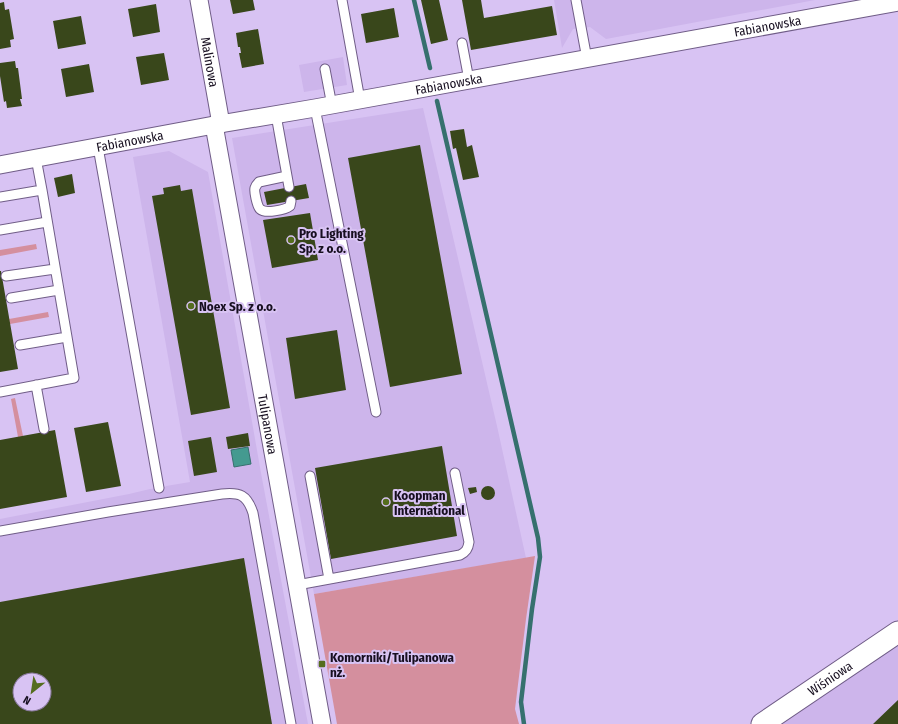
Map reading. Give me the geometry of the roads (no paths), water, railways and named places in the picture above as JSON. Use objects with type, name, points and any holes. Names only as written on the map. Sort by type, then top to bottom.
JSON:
[{"type":"street","name":"Malinowa","points":[[199,0],[218,125]]},
{"type":"street","name":"Fabianowska","points":[[0,165],[887,3]]},
{"type":"street","name":"Tulipanowa","points":[[218,125],[322,724]]},
{"type":"street","name":"Wiśniowa","points":[[762,724],[898,632]]},
{"type":"lane","points":[[342,0],[360,100]]},
{"type":"lane","points":[[576,0],[587,59]]},
{"type":"lane","points":[[462,43],[469,80]]},
{"type":"lane","points":[[325,68],[324,107],[376,412]]},
{"type":"lane","points":[[276,115],[289,187]]},
{"type":"lane","points":[[98,147],[159,488]]},
{"type":"lane","points":[[0,392],[74,378],[36,158]]},
{"type":"lane","points":[[287,176],[259,182],[256,185],[255,191],[259,209],[264,212],[285,209],[290,206],[291,201]]},
{"type":"lane","points":[[0,197],[42,190]]},
{"type":"lane","points":[[0,230],[47,222]]},
{"type":"lane","points":[[6,276],[56,269]]},
{"type":"lane","points":[[11,298],[59,290]]},
{"type":"lane","points":[[20,345],[67,337]]},
{"type":"lane","points":[[36,385],[44,429]]},
{"type":"lane","points":[[297,585],[460,556],[464,554],[467,550],[469,542],[455,473]]},
{"type":"lane","points":[[310,476],[329,580]]},
{"type":"lane","points":[[0,531],[222,494],[238,494],[245,498],[253,513],[291,724]]},
{"type":"waterway","points":[[414,0],[430,68]]},
{"type":"waterway","points":[[437,101],[538,538],[540,557],[521,702],[524,724]]},
{"type":"place","name":"Pro Lighting Sp. z o.o.","points":[[291,240]]},
{"type":"place","name":"Noex Sp. z o.o.","points":[[191,306]]},
{"type":"place","name":"Koopman International","points":[[386,502]]},
{"type":"place","name":"Komorniki/Tulipanowa nż.","points":[[322,664]]}]
